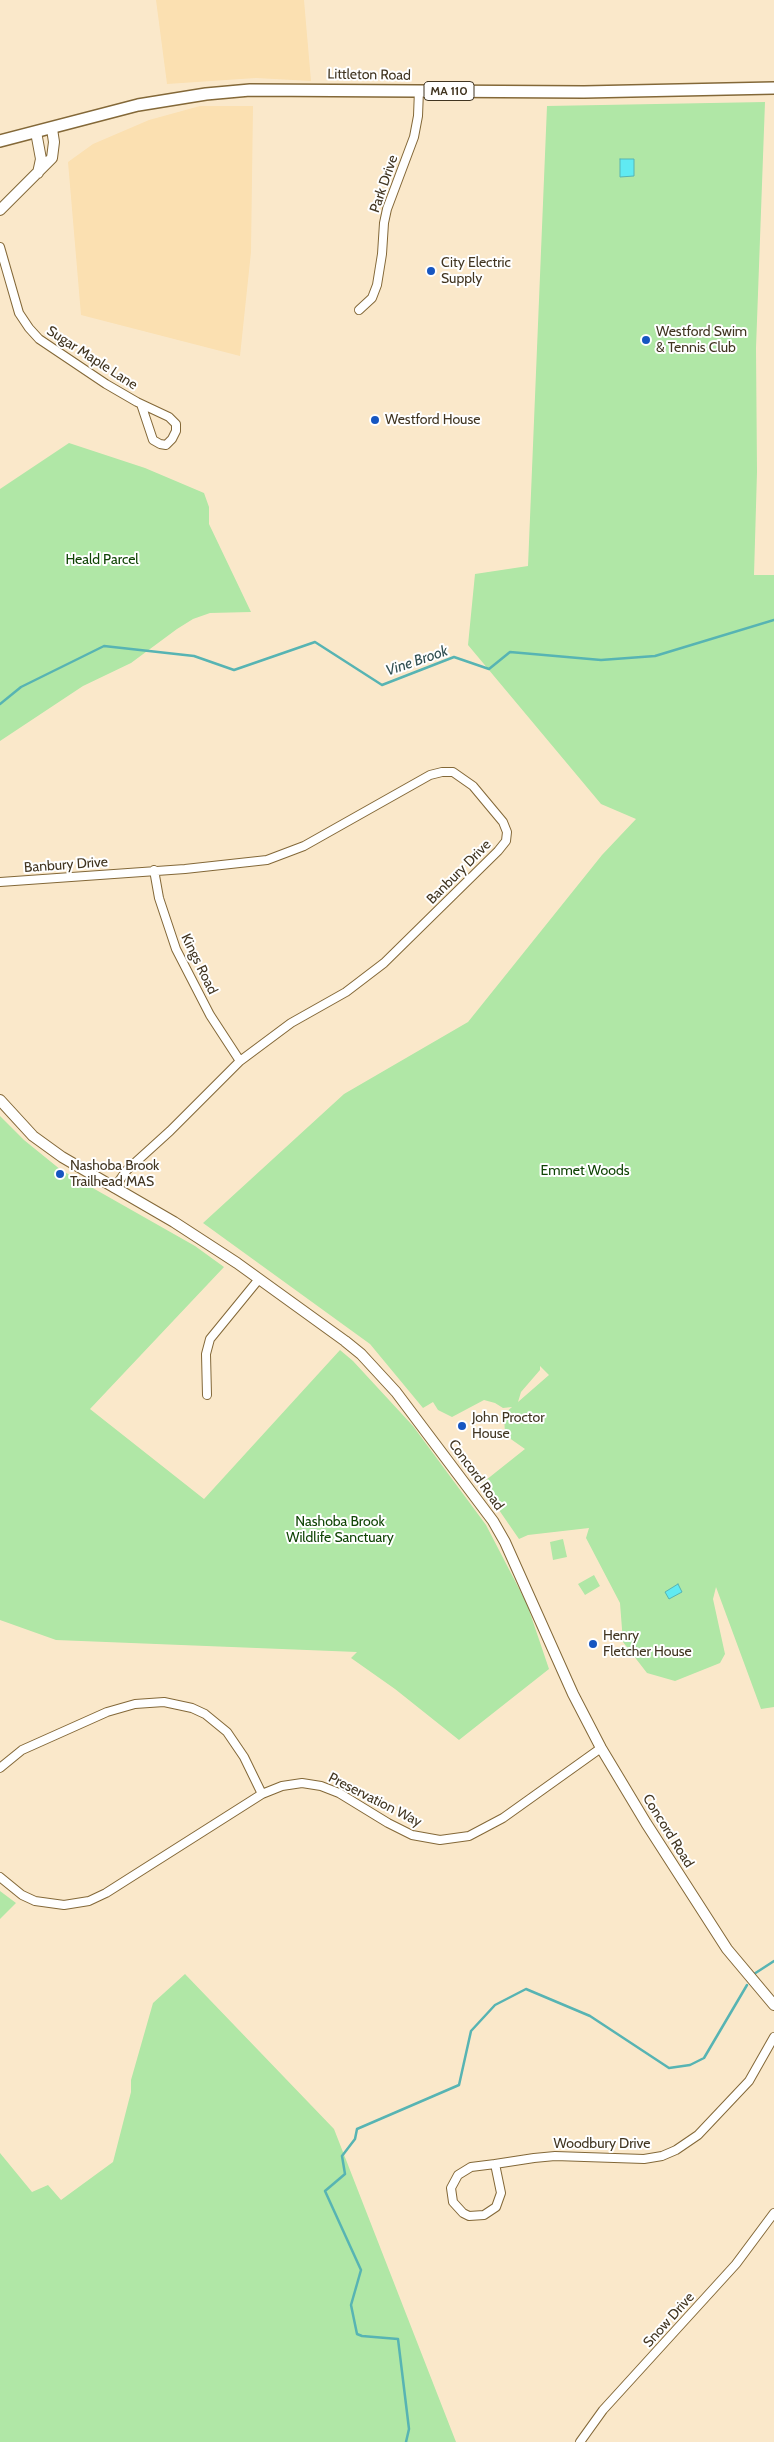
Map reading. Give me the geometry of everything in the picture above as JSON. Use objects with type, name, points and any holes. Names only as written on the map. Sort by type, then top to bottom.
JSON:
[{"type":"main road","name":"Littleton Road","points":[[0,141],[138,105],[206,94],[272,89],[584,92],[774,88]]},
{"type":"main road","points":[[0,210],[52,158],[54,142],[52,128]]},
{"type":"main road","points":[[36,132],[41,159],[38,174]]},
{"type":"main road","name":"Concord Road","points":[[0,1100],[33,1136],[62,1158],[180,1227],[259,1279],[361,1354],[396,1392],[474,1495],[505,1542],[573,1694],[601,1748],[646,1823],[728,1949],[774,2005]]},
{"type":"street","name":"Park Drive","points":[[359,310],[372,298],[377,285],[387,209],[414,136],[420,90]]},
{"type":"street","name":"Sugar Maple Lane","points":[[0,247],[19,312],[29,328],[39,339],[141,404],[169,417],[176,424],[172,439],[166,445],[153,440],[141,404]]},
{"type":"street","name":"Banbury Drive","points":[[0,882],[220,866],[267,860],[304,846],[430,775],[442,772],[453,772],[463,777],[473,786],[503,822],[507,832],[506,841],[498,851],[384,963],[346,992],[291,1022],[240,1061],[170,1131],[127,1170],[114,1188]]},
{"type":"street","name":"Kings Road","points":[[154,870],[159,898],[176,949],[206,1008],[240,1061]]},
{"type":"street","points":[[207,1395],[206,1354],[210,1340],[259,1279]]},
{"type":"street","points":[[0,1768],[22,1750],[108,1712],[135,1704],[164,1702],[192,1708],[205,1714],[227,1732],[244,1757],[262,1794]]},
{"type":"street","name":"Preservation Way","points":[[0,1877],[22,1895],[35,1901],[64,1906],[89,1901],[106,1893],[262,1794],[292,1784],[321,1786],[338,1793],[412,1835],[425,1838],[455,1839],[469,1836],[492,1825],[601,1748]]},
{"type":"street","name":"Woodbury Drive","points":[[495,2164],[501,2193],[496,2207],[484,2216],[477,2217],[463,2213],[453,2202],[451,2188],[454,2181],[464,2170],[495,2164],[555,2156],[644,2159],[662,2156],[676,2150],[704,2129],[749,2081],[774,2037]]},
{"type":"street","name":"Snow Drive","points":[[580,2442],[603,2410],[730,2270],[774,2214]]},
{"type":"shaded area","points":[[156,0],[304,0],[311,81],[256,78],[167,84]]},
{"type":"shaded area","points":[[200,106],[253,106],[251,252],[240,356],[81,315],[68,162],[93,144],[149,120]]},
{"type":"green space","name":"Emmet Woods","points":[[765,102],[756,348],[757,472],[754,575],[774,575],[774,1707],[761,1709],[716,1587],[713,1599],[725,1654],[720,1663],[675,1681],[647,1673],[623,1642],[620,1603],[586,1538],[589,1528],[528,1535],[519,1539],[481,1484],[525,1449],[505,1435],[504,1414],[512,1407],[503,1408],[495,1403],[484,1400],[452,1417],[438,1410],[433,1402],[423,1408],[370,1344],[203,1223],[344,1094],[468,1022],[602,855],[636,819],[601,804],[468,645],[475,574],[528,566],[547,106]],"holes":[[[540,1366],[549,1375],[518,1402],[521,1392],[540,1370]]]},
{"type":"green space","name":"Heald Parcel","points":[[69,443],[145,468],[204,493],[209,507],[209,524],[251,612],[210,613],[193,619],[131,663],[83,686],[0,741],[0,489]]},
{"type":"green space","name":"Nashoba Brook Wildlife Sanctuary","points":[[0,1116],[24,1140],[61,1170],[195,1246],[224,1267],[90,1409],[204,1499],[340,1350],[353,1361],[413,1426],[486,1525],[527,1604],[549,1669],[459,1740],[395,1689],[351,1658],[357,1652],[56,1640],[0,1620]]},
{"type":"green space","points":[[563,1539],[567,1557],[553,1560],[550,1542]]},
{"type":"green space","points":[[594,1575],[600,1586],[585,1595],[578,1584]]},
{"type":"green space","points":[[0,1891],[16,1903],[0,1919]]},
{"type":"green space","points":[[185,1974],[334,2129],[456,2442],[0,2442],[0,2153],[32,2192],[48,2185],[61,2200],[113,2162],[131,2092],[131,2080],[153,2003]]},
{"type":"water","points":[[620,159],[634,159],[634,176],[620,177]]},
{"type":"water","points":[[678,1584],[682,1592],[669,1599],[665,1592]]},
{"type":"waterway","name":"Vine Brook","points":[[0,704],[21,687],[104,646],[194,656],[234,670],[315,642],[382,685],[454,657],[489,669],[510,652],[601,660],[655,656],[774,620]]},
{"type":"waterway","points":[[754,1974],[774,1961]]},
{"type":"waterway","points":[[406,2442],[409,2429],[398,2339],[357,2334],[351,2305],[361,2270],[325,2191],[345,2174],[342,2156],[355,2139],[357,2129],[459,2085],[471,2031],[495,2005],[526,1989],[590,2016],[669,2068],[690,2065],[704,2058],[747,1985]]},
{"type":"place","name":"City Electric Supply","points":[[431,271]]},
{"type":"place","name":"Westford Swim & Tennis Club","points":[[646,340]]},
{"type":"place","name":"Westford House","points":[[375,420]]},
{"type":"place","name":"Nashoba Brook Trailhead MAS","points":[[60,1174]]},
{"type":"place","name":"John Proctor House","points":[[462,1426]]},
{"type":"place","name":"Henry Fletcher House","points":[[593,1644]]}]
